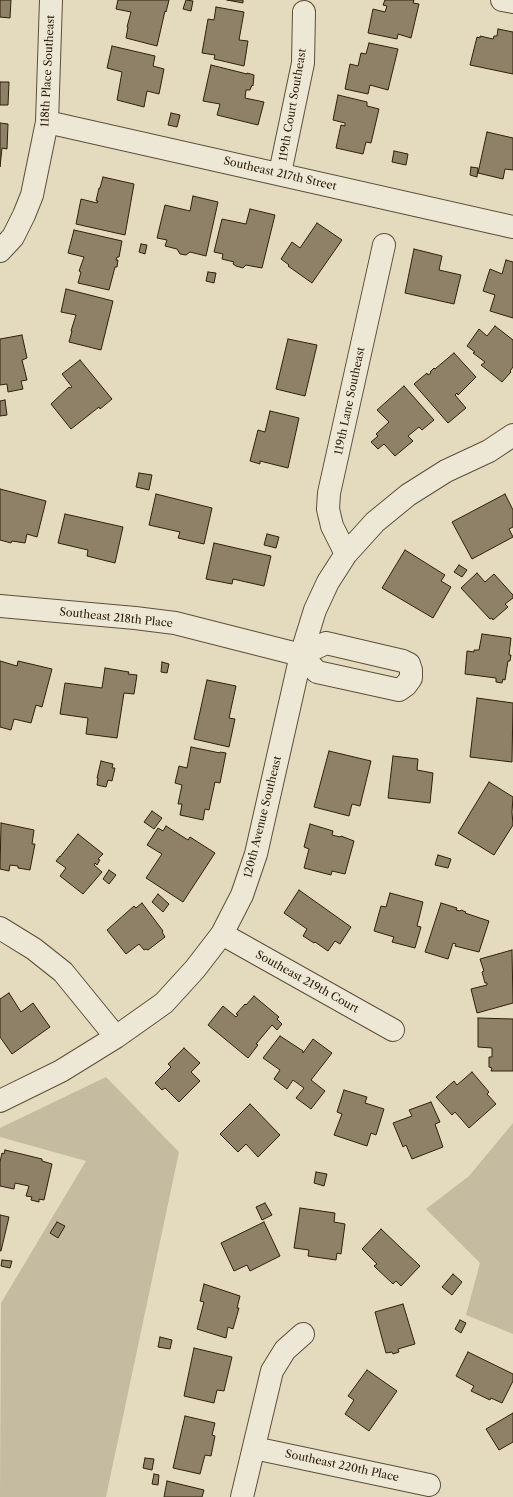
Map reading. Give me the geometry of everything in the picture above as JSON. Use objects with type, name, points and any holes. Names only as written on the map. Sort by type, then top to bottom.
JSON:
[{"type":"street","name":"118th Place Southeast","points":[[0,251],[13,237],[29,202],[47,122],[51,0]]},
{"type":"street","points":[[502,0],[513,2]]},
{"type":"street","name":"119th Court Southeast","points":[[280,173],[303,63],[304,12]]},
{"type":"street","name":"Southeast 217th Street","points":[[47,122],[280,173],[513,227]]},
{"type":"street","name":"119th Lane Southeast","points":[[346,554],[332,526],[328,510],[329,493],[384,245]]},
{"type":"street","name":"120th Avenue Southeast","points":[[0,1100],[61,1070],[116,1037],[164,1003],[195,969],[222,934],[242,895],[256,854],[301,655],[315,610],[328,582],[346,554],[374,522],[408,495],[446,471],[489,451],[513,436]]},
{"type":"street","name":"Southeast 218th Place","points":[[0,606],[135,618],[175,624],[301,655]]},
{"type":"street","points":[[0,928],[34,949],[63,972],[116,1037]]},
{"type":"street","name":"Southeast 219th Court","points":[[222,934],[393,1030]]},
{"type":"street","points":[[242,1497],[272,1371],[285,1350],[303,1334]]},
{"type":"street","name":"Southeast 220th Place","points":[[254,1448],[429,1484]]},
{"type":"shaded area","points":[[106,1077],[179,1152],[106,1497],[0,1497],[1,1303],[86,1161],[0,1137],[0,1128]]},
{"type":"shaded area","points":[[513,1123],[513,1334],[466,1315],[480,1263],[426,1209],[469,1176]]},
{"type":"building","points":[[0,0],[11,0],[10,18],[0,17]]},
{"type":"building","points":[[118,0],[169,0],[157,46],[126,38],[131,12],[116,9]]},
{"type":"building","points":[[186,0],[193,1],[191,11],[183,9]]},
{"type":"building","points":[[227,0],[243,0],[243,3]]},
{"type":"building","points":[[385,0],[414,0],[413,3],[419,4],[411,38],[398,34],[397,39],[368,33],[373,9],[385,12],[387,6],[383,5]]},
{"type":"building","points":[[216,7],[244,12],[239,40],[248,41],[244,66],[214,59],[215,55],[202,53],[208,19],[214,20]]},
{"type":"building","points":[[498,29],[513,32],[513,74],[470,65],[477,37],[480,38],[480,36],[493,39],[494,36],[497,36]]},
{"type":"building","points":[[369,43],[398,49],[388,90],[370,85],[368,94],[345,89],[350,64],[358,66],[361,53],[366,54]]},
{"type":"building","points":[[112,46],[155,56],[153,66],[164,69],[159,94],[147,91],[144,107],[117,100],[122,72],[107,68]]},
{"type":"building","points":[[211,65],[254,75],[253,86],[252,85],[250,90],[246,90],[245,98],[264,102],[258,125],[217,115],[220,104],[203,101]]},
{"type":"building","points":[[0,82],[9,82],[8,105],[0,105]]},
{"type":"building","points":[[338,95],[367,102],[367,106],[379,109],[371,143],[366,142],[363,154],[336,148],[341,125],[345,126],[345,123],[333,120]]},
{"type":"building","points":[[171,113],[180,115],[177,127],[168,125]]},
{"type":"building","points":[[0,123],[8,124],[7,149],[2,148],[0,167]]},
{"type":"building","points":[[487,132],[513,138],[513,170],[505,169],[503,179],[478,173]]},
{"type":"building","points":[[394,151],[408,154],[406,165],[392,162]]},
{"type":"building","points":[[471,167],[478,168],[477,177],[470,175]]},
{"type":"building","points":[[103,177],[134,184],[125,235],[76,224],[81,199],[97,203],[98,201],[96,201],[99,188]]},
{"type":"building","points":[[193,196],[218,202],[206,256],[190,252],[186,255],[180,254],[177,249],[165,246],[167,240],[157,238],[165,205],[190,211]]},
{"type":"building","points":[[250,209],[275,215],[262,268],[246,265],[243,268],[236,266],[233,264],[234,262],[222,259],[223,254],[214,252],[222,219],[246,224]]},
{"type":"building","points":[[317,223],[342,240],[312,283],[288,266],[289,265],[281,259],[292,242],[300,248]]},
{"type":"building","points":[[74,230],[122,241],[119,257],[117,257],[116,260],[118,260],[117,267],[115,267],[109,290],[78,283],[81,272],[79,271],[84,257],[68,253]]},
{"type":"building","points":[[141,244],[147,245],[145,254],[139,252]]},
{"type":"building","points":[[414,249],[442,256],[439,270],[461,275],[454,304],[405,293]]},
{"type":"building","points":[[506,260],[513,262],[513,318],[490,311],[495,295],[483,291],[490,269],[502,274]]},
{"type":"building","points":[[208,272],[216,273],[214,283],[206,281]]},
{"type":"building","points":[[66,289],[113,301],[101,350],[69,342],[76,315],[61,312]]},
{"type":"building","points":[[495,326],[513,340],[513,367],[510,371],[511,372],[502,382],[481,365],[485,362],[473,353],[475,352],[467,346],[479,329],[487,336]]},
{"type":"building","points":[[22,335],[27,358],[22,360],[27,380],[21,381],[23,389],[8,392],[7,384],[0,385],[0,339]]},
{"type":"building","points":[[288,339],[317,345],[305,396],[276,389]]},
{"type":"building","points":[[454,353],[476,377],[458,395],[457,393],[455,395],[466,408],[448,423],[414,384],[427,373],[428,375],[431,373],[430,372],[434,368],[435,369]]},
{"type":"building","points":[[80,360],[112,399],[100,409],[99,407],[71,429],[51,404],[69,387],[72,387],[62,374]]},
{"type":"building","points":[[404,386],[434,420],[422,430],[419,427],[408,436],[413,441],[395,456],[384,444],[378,449],[371,442],[378,436],[376,434],[389,422],[377,410]]},
{"type":"building","points":[[5,400],[7,415],[0,416],[0,401]]},
{"type":"building","points":[[270,411],[299,418],[288,468],[260,461],[260,464],[250,461],[258,430],[265,432]]},
{"type":"building","points":[[139,473],[152,475],[149,490],[136,487]]},
{"type":"building","points":[[0,489],[46,501],[37,537],[27,534],[25,543],[12,541],[11,543],[0,540]]},
{"type":"building","points":[[156,494],[212,508],[204,544],[178,538],[180,532],[149,525]]},
{"type":"building","points":[[505,494],[513,510],[513,527],[509,529],[513,537],[472,559],[452,522]]},
{"type":"building","points":[[65,514],[123,527],[115,563],[87,556],[88,550],[58,543]]},
{"type":"building","points":[[267,534],[279,537],[276,548],[264,545]]},
{"type":"building","points":[[214,543],[271,556],[264,586],[233,579],[232,584],[206,579]]},
{"type":"building","points":[[405,550],[445,575],[441,581],[451,587],[433,618],[382,588]]},
{"type":"building","points":[[459,565],[467,570],[462,577],[454,572]]},
{"type":"building","points":[[477,573],[485,582],[494,574],[513,595],[513,598],[505,604],[508,607],[493,620],[492,618],[490,619],[461,588]]},
{"type":"building","points":[[482,634],[511,638],[509,655],[511,655],[510,661],[508,661],[505,680],[503,679],[502,683],[496,682],[496,678],[465,674],[467,651],[474,652],[474,650],[479,650]]},
{"type":"building","points":[[0,661],[17,666],[18,661],[52,669],[42,707],[36,705],[31,723],[14,719],[11,730],[0,727]]},
{"type":"building","points":[[162,662],[169,664],[167,673],[161,672]]},
{"type":"building","points":[[105,668],[129,672],[128,674],[137,675],[134,694],[124,693],[117,738],[86,734],[88,718],[60,714],[65,683],[102,688]]},
{"type":"building","points":[[207,680],[236,686],[229,718],[235,719],[229,747],[194,739]]},
{"type":"building","points":[[477,698],[513,703],[512,762],[470,757]]},
{"type":"building","points":[[191,747],[226,753],[220,783],[215,782],[209,810],[205,809],[203,820],[180,815],[182,804],[178,804],[182,785],[175,783],[179,766],[187,768]]},
{"type":"building","points":[[329,751],[371,761],[360,806],[352,804],[349,816],[314,807]]},
{"type":"building","points":[[393,756],[418,759],[417,770],[433,773],[430,803],[388,798]]},
{"type":"building","points":[[101,761],[113,764],[112,768],[115,768],[112,781],[108,780],[106,787],[97,785]]},
{"type":"building","points":[[489,782],[513,797],[513,825],[494,855],[458,833]]},
{"type":"building","points":[[152,811],[162,818],[154,829],[144,822]]},
{"type":"building","points":[[1,823],[34,830],[32,844],[35,844],[30,870],[10,865],[9,871],[0,869]]},
{"type":"building","points":[[310,824],[333,831],[332,835],[341,836],[354,841],[345,874],[332,871],[331,875],[304,868],[309,849],[304,847]]},
{"type":"building","points":[[166,826],[188,840],[190,837],[215,853],[183,902],[146,878],[162,854],[147,845],[158,828],[163,831]]},
{"type":"building","points":[[78,834],[103,854],[98,859],[100,860],[97,865],[95,863],[94,865],[102,872],[83,894],[60,876],[66,868],[56,861]]},
{"type":"building","points":[[438,855],[451,859],[448,868],[435,865]]},
{"type":"building","points":[[109,870],[116,875],[109,884],[103,879]]},
{"type":"building","points":[[299,890],[351,927],[340,944],[335,941],[328,951],[303,936],[307,929],[284,913]]},
{"type":"building","points":[[390,893],[423,902],[417,926],[421,927],[415,948],[392,942],[394,937],[374,931],[381,906],[386,907]]},
{"type":"building","points":[[158,894],[169,904],[163,912],[152,902]]},
{"type":"building","points":[[142,903],[163,931],[162,932],[165,937],[148,950],[144,950],[139,944],[126,954],[107,930],[134,906],[136,908]]},
{"type":"building","points":[[441,903],[457,908],[456,910],[461,910],[466,912],[465,913],[489,921],[479,952],[455,946],[456,944],[453,943],[448,959],[425,952]]},
{"type":"building","points":[[512,950],[513,1003],[477,1013],[471,989],[487,985],[482,972],[484,971],[480,959]]},
{"type":"building","points":[[9,993],[21,1012],[33,1003],[50,1027],[12,1054],[0,1037],[0,999]]},
{"type":"building","points":[[254,996],[279,1017],[277,1019],[282,1024],[277,1030],[272,1025],[256,1044],[258,1045],[248,1058],[208,1025],[223,1006],[236,1017],[238,1015],[236,1014]]},
{"type":"building","points":[[478,1018],[513,1019],[513,1071],[491,1071],[492,1068],[489,1067],[489,1057],[492,1057],[492,1048],[478,1047]]},
{"type":"building","points":[[280,1036],[303,1051],[303,1053],[313,1039],[332,1053],[311,1080],[325,1091],[311,1109],[296,1098],[304,1088],[293,1080],[287,1089],[274,1079],[280,1070],[263,1058]]},
{"type":"building","points":[[184,1048],[200,1063],[191,1072],[200,1081],[179,1102],[165,1088],[162,1090],[155,1083],[171,1067],[168,1064]]},
{"type":"building","points":[[472,1072],[489,1092],[487,1094],[496,1104],[469,1128],[455,1112],[452,1115],[436,1097],[454,1081],[457,1085]]},
{"type":"building","points":[[344,1090],[367,1097],[365,1103],[384,1109],[376,1135],[371,1133],[367,1146],[334,1135],[342,1114],[337,1112]]},
{"type":"building","points":[[431,1102],[440,1122],[435,1124],[443,1147],[412,1159],[406,1145],[403,1147],[393,1123],[412,1116],[409,1110]]},
{"type":"building","points":[[250,1104],[280,1135],[258,1157],[246,1144],[238,1152],[220,1134]]},
{"type":"building","points":[[5,1150],[42,1159],[42,1161],[52,1164],[44,1200],[39,1199],[39,1202],[31,1200],[32,1197],[26,1196],[29,1186],[15,1183],[14,1189],[0,1186],[0,1162],[2,1153],[4,1154]]},
{"type":"building","points":[[316,1172],[327,1174],[324,1186],[314,1183]]},
{"type":"building","points":[[265,1203],[272,1215],[262,1220],[256,1207]]},
{"type":"building","points":[[300,1208],[335,1213],[334,1222],[345,1224],[341,1254],[337,1253],[336,1260],[308,1256],[309,1250],[294,1248]]},
{"type":"building","points":[[0,1215],[9,1217],[1,1251],[0,1251]]},
{"type":"building","points":[[57,1222],[65,1226],[58,1238],[50,1233]]},
{"type":"building","points":[[264,1222],[280,1256],[250,1271],[247,1265],[234,1271],[221,1243]]},
{"type":"building","points":[[381,1229],[420,1266],[401,1286],[396,1281],[393,1284],[374,1266],[377,1264],[362,1249]]},
{"type":"building","points":[[2,1260],[12,1261],[10,1268],[1,1266]]},
{"type":"building","points":[[453,1274],[462,1282],[452,1295],[442,1287]]},
{"type":"building","points":[[204,1284],[240,1296],[237,1308],[239,1308],[233,1329],[228,1327],[226,1338],[197,1329],[204,1302],[200,1301]]},
{"type":"building","points":[[403,1304],[415,1344],[398,1349],[399,1352],[393,1354],[392,1352],[386,1353],[375,1312]]},
{"type":"building","points":[[460,1320],[466,1323],[461,1333],[455,1329]]},
{"type":"building","points":[[160,1337],[172,1340],[170,1349],[158,1347]]},
{"type":"building","points":[[194,1348],[232,1357],[224,1391],[217,1390],[214,1403],[184,1396]]},
{"type":"building","points":[[468,1352],[513,1374],[513,1381],[502,1403],[491,1398],[490,1400],[471,1391],[474,1386],[456,1376]]},
{"type":"building","points":[[367,1370],[397,1391],[369,1431],[345,1414],[354,1400],[348,1396]]},
{"type":"building","points":[[513,1413],[513,1442],[499,1450],[486,1429]]},
{"type":"building","points":[[185,1416],[215,1423],[212,1435],[215,1436],[211,1456],[205,1455],[200,1474],[173,1468]]},
{"type":"building","points":[[145,1458],[154,1459],[152,1470],[143,1468]]},
{"type":"building","points":[[154,1474],[159,1475],[158,1485],[152,1484]]},
{"type":"building","points":[[167,1481],[204,1490],[202,1497],[164,1497]]}]
